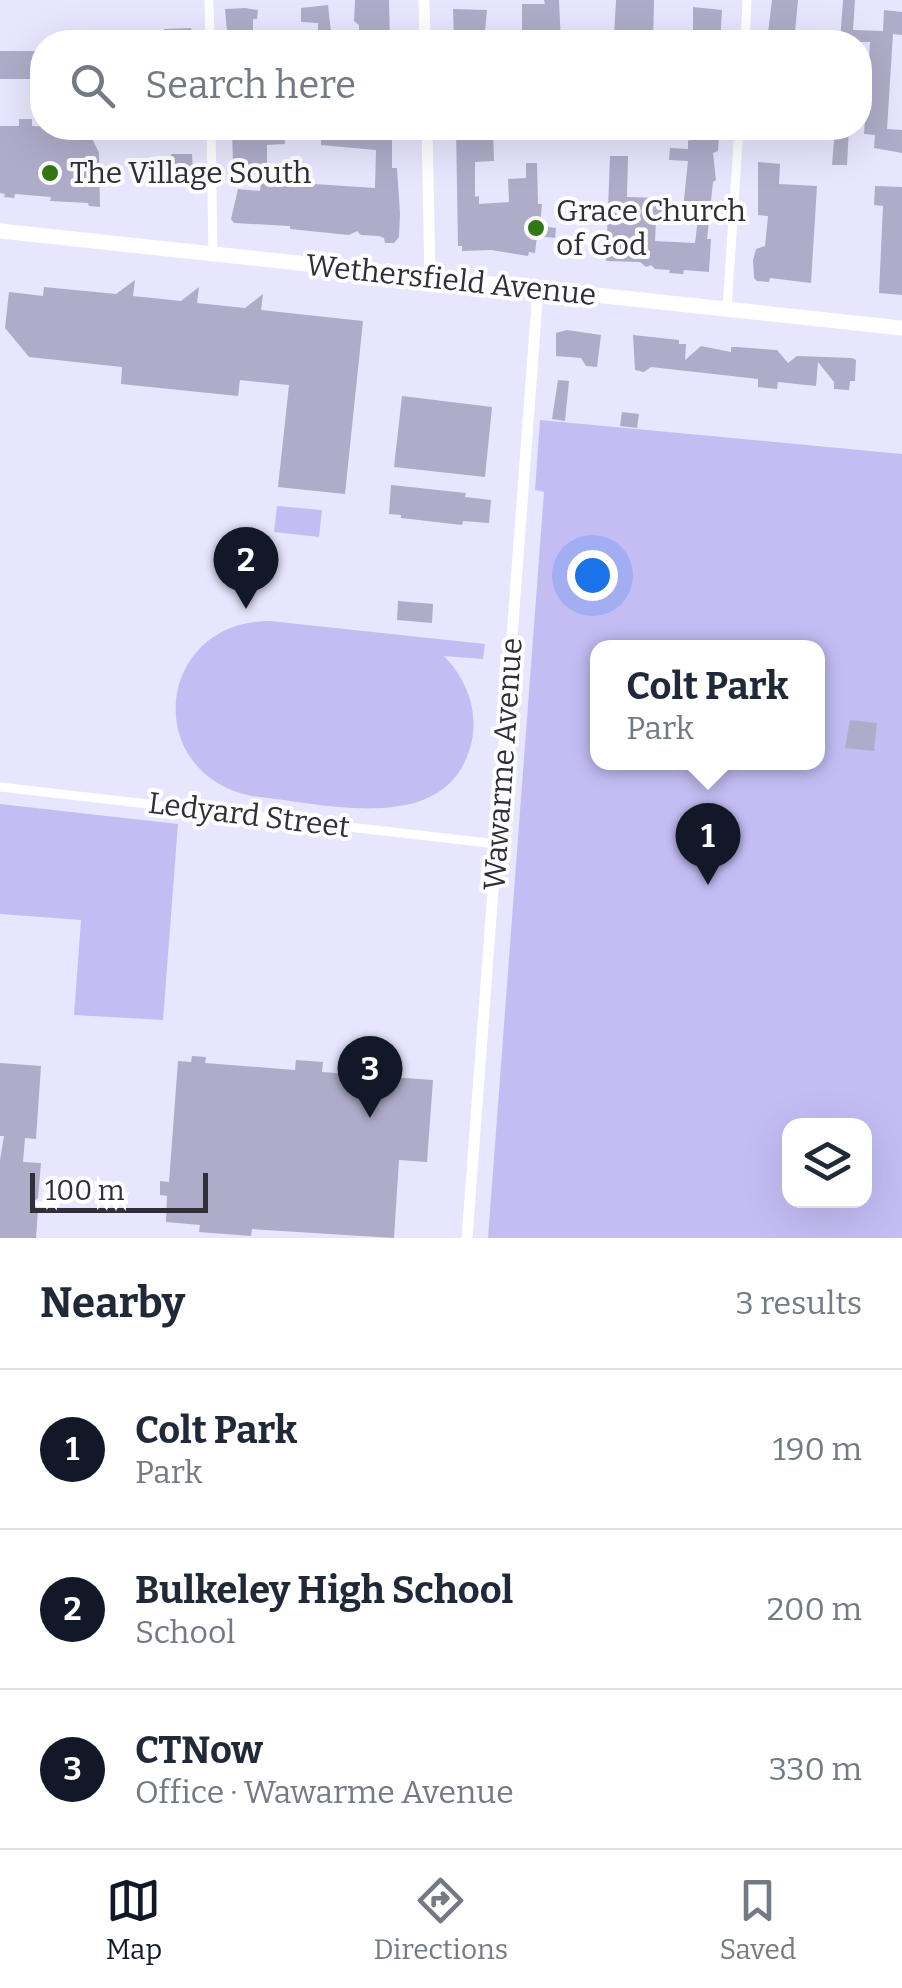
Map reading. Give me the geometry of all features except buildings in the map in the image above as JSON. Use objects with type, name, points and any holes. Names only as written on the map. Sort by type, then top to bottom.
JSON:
[{"type":"main road","name":"Wethersfield Avenue","points":[[0,232],[902,328]]},
{"type":"street","points":[[210,0],[210,30]]},
{"type":"street","points":[[424,0],[425,30]]},
{"type":"street","points":[[745,30],[747,0]]},
{"type":"street","points":[[211,140],[212,254]]},
{"type":"street","points":[[427,140],[430,278]]},
{"type":"street","points":[[727,309],[738,140]]},
{"type":"street","name":"Wawarme Avenue","points":[[467,1238],[538,289]]},
{"type":"street","name":"Ledyard Street","points":[[0,787],[497,844]]},
{"type":"lane","points":[[38,1204],[56,1206]]},
{"type":"shaded area","points":[[540,420],[902,454],[902,1238],[488,1238],[544,492],[535,490]]},
{"type":"shaded area","points":[[277,506],[322,510],[319,537],[274,532]]},
{"type":"shaded area","points":[[270,621],[485,644],[483,659],[444,656],[464,684],[472,705],[472,740],[459,771],[439,792],[412,804],[381,808],[347,808],[251,796],[215,782],[191,759],[178,730],[176,700],[185,670],[203,645],[232,628]]},
{"type":"shaded area","points":[[0,804],[178,824],[163,1020],[74,1015],[81,920],[0,914]]},
{"type":"place","name":"The Village South","points":[[50,173]]},
{"type":"place","name":"Grace Church of God","points":[[536,228]]},
{"type":"place","name":"Bulkeley High School","points":[[246,609]]},
{"type":"place","name":"Colt Park","points":[[708,885]]},
{"type":"place","name":"CTNow","points":[[370,1118]]}]
